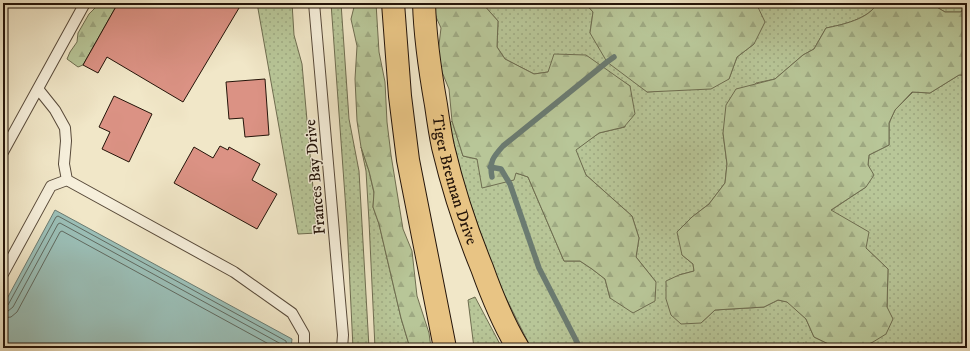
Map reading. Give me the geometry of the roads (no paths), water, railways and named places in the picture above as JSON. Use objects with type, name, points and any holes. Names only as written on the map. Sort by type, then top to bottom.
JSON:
[{"type":"main road","points":[[393,3],[400,96],[408,160],[445,348]]},
{"type":"main road","name":"Tiger Brennan Drive","points":[[424,3],[425,25],[442,146],[453,187],[469,237],[486,281],[504,322],[518,348]]},
{"type":"lane","points":[[3,152],[85,3]]},
{"type":"lane","name":"Frances Bay Drive","points":[[314,3],[340,304],[342,348]]},
{"type":"lane","points":[[38,90],[55,110],[64,128],[66,141],[64,164],[67,180]]},
{"type":"lane","points":[[3,274],[51,186],[67,180],[234,272],[292,312],[304,334],[304,348]]},
{"type":"water","points":[[55,210],[292,339],[291,348],[3,348],[3,306]]},
{"type":"waterway","points":[[492,177],[491,167],[493,160],[503,146],[614,57]]},
{"type":"waterway","points":[[490,167],[501,169],[510,184],[539,268],[580,348]]}]
